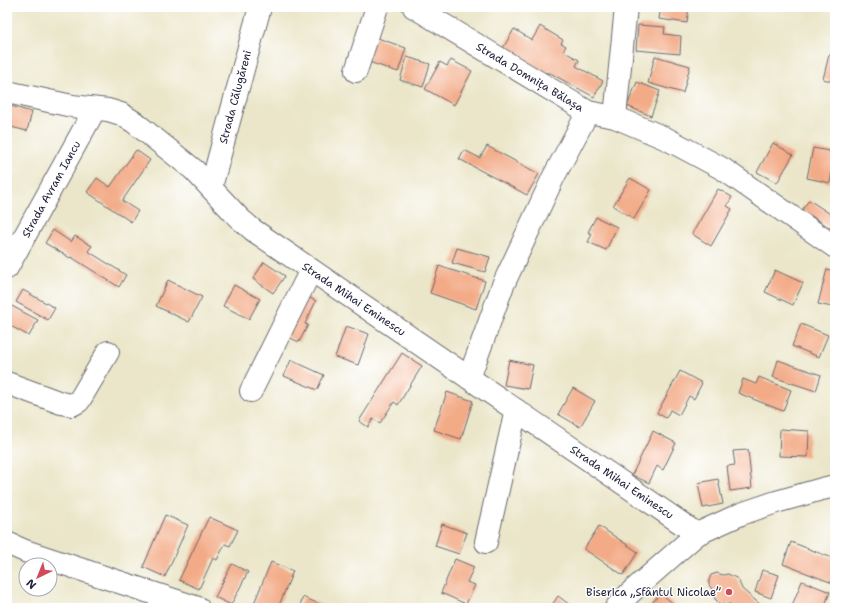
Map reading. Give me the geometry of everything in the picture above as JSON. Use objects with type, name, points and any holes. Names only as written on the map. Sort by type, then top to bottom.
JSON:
[{"type":"street","name":"Strada Călugăreni","points":[[211,187],[260,7]]},
{"type":"street","points":[[356,71],[378,7]]},
{"type":"street","name":"Strada Domnița Bălașa","points":[[414,7],[588,112],[615,117],[667,139],[723,169],[835,247]]},
{"type":"street","points":[[615,117],[626,7]]},
{"type":"street","name":"Strada Mihai Eminescu","points":[[7,92],[72,106],[108,110],[120,114],[134,122],[194,170],[239,218],[253,230],[697,534]]},
{"type":"street","name":"Strada Avram Iancu","points":[[7,268],[95,109]]},
{"type":"street","points":[[469,378],[503,285],[553,178],[588,112]]},
{"type":"street","points":[[251,390],[311,270]]},
{"type":"street","points":[[7,384],[61,403],[72,405],[79,401],[108,352]]},
{"type":"street","points":[[486,542],[516,410]]},
{"type":"street","points":[[616,608],[647,578],[697,534],[741,514],[822,488],[835,486]]},
{"type":"street","points":[[7,543],[25,551],[198,608]]},
{"type":"building","points":[[661,7],[689,7],[687,23],[659,19]]},
{"type":"building","points":[[638,25],[665,27],[664,34],[681,36],[680,54],[636,50]]},
{"type":"building","points":[[540,26],[563,40],[561,43],[566,46],[563,51],[579,60],[576,66],[603,81],[594,97],[550,73],[537,72],[502,50],[514,29],[532,40]]},
{"type":"building","points":[[372,36],[406,48],[398,72],[369,62]]},
{"type":"building","points":[[829,55],[835,57],[835,82],[823,79]]},
{"type":"building","points":[[655,56],[690,66],[683,93],[648,83]]},
{"type":"building","points":[[407,57],[430,64],[423,87],[400,80]]},
{"type":"building","points":[[451,60],[472,71],[454,105],[425,89],[440,62],[447,66]]},
{"type":"building","points":[[637,82],[660,91],[651,116],[627,106]]},
{"type":"building","points":[[7,105],[32,112],[27,131],[7,126]]},
{"type":"building","points":[[773,143],[793,155],[777,183],[757,172]]},
{"type":"building","points":[[487,146],[539,174],[527,195],[459,159],[464,150],[480,158]]},
{"type":"building","points":[[813,148],[835,152],[830,183],[807,178]]},
{"type":"building","points":[[136,150],[150,160],[122,201],[138,211],[131,222],[87,192],[97,178],[110,187]]},
{"type":"building","points":[[630,178],[651,190],[634,219],[613,206]]},
{"type":"building","points":[[718,189],[732,197],[727,206],[732,209],[711,246],[692,234]]},
{"type":"building","points":[[809,200],[835,217],[835,231],[802,210]]},
{"type":"building","points":[[596,217],[617,227],[606,250],[588,242],[592,234],[588,232]]},
{"type":"building","points":[[53,230],[71,242],[75,236],[92,246],[88,251],[126,275],[119,287],[71,257],[70,258],[45,243]]},
{"type":"building","points":[[457,248],[490,257],[485,272],[452,263]]},
{"type":"building","points":[[264,262],[285,276],[273,293],[253,279]]},
{"type":"building","points":[[439,266],[485,281],[476,309],[430,293]]},
{"type":"building","points":[[827,269],[835,271],[835,295],[832,307],[818,304]]},
{"type":"building","points":[[775,270],[803,283],[793,305],[765,292]]},
{"type":"building","points":[[168,280],[202,297],[189,322],[156,306]]},
{"type":"building","points":[[234,285],[260,299],[249,319],[223,306]]},
{"type":"building","points":[[23,290],[55,308],[48,320],[16,302]]},
{"type":"building","points":[[302,294],[316,301],[305,324],[308,325],[299,342],[282,334]]},
{"type":"building","points":[[10,305],[38,320],[29,336],[7,324],[7,311]]},
{"type":"building","points":[[801,324],[828,335],[819,357],[792,346]]},
{"type":"building","points":[[346,326],[369,334],[358,365],[335,357]]},
{"type":"building","points":[[402,353],[422,366],[398,405],[394,402],[380,423],[373,419],[368,427],[359,421]]},
{"type":"building","points":[[291,360],[324,375],[317,390],[284,376]]},
{"type":"building","points":[[509,360],[533,365],[528,389],[504,385]]},
{"type":"building","points":[[778,360],[821,375],[816,391],[773,377]]},
{"type":"building","points":[[680,371],[702,383],[694,399],[689,396],[679,415],[670,410],[666,418],[657,413]]},
{"type":"building","points":[[759,377],[791,390],[783,411],[738,393],[743,379],[756,384]]},
{"type":"building","points":[[573,388],[595,401],[580,427],[558,414]]},
{"type":"building","points":[[447,392],[473,401],[461,439],[434,430]]},
{"type":"building","points":[[780,429],[809,431],[808,457],[779,456]]},
{"type":"building","points":[[653,431],[676,443],[663,470],[657,466],[649,483],[632,475]]},
{"type":"building","points":[[748,450],[752,488],[730,491],[727,466],[735,465],[733,451]]},
{"type":"building","points":[[718,479],[723,504],[703,508],[698,483]]},
{"type":"building","points":[[165,515],[188,525],[165,577],[143,567]]},
{"type":"building","points":[[209,517],[238,530],[230,546],[225,544],[217,560],[213,558],[199,589],[179,580]]},
{"type":"building","points":[[442,524],[467,533],[459,554],[435,546]]},
{"type":"building","points":[[599,526],[638,552],[623,575],[584,549]]},
{"type":"building","points":[[791,542],[835,559],[835,584],[783,564]]},
{"type":"building","points":[[455,559],[474,567],[467,582],[475,585],[466,604],[441,593]]},
{"type":"building","points":[[271,562],[293,571],[278,608],[252,608]]},
{"type":"building","points":[[232,564],[248,572],[231,605],[215,597]]},
{"type":"building","points":[[762,570],[779,575],[771,598],[755,592]]},
{"type":"building","name":"Biserica „Sfântul Nicolae”","points":[[717,573],[723,575],[728,574],[738,579],[742,589],[762,606],[760,608],[734,608],[730,604],[725,605],[719,603],[712,594],[712,589],[709,585],[711,575]]},
{"type":"building","points":[[802,581],[830,592],[824,608],[791,608]]},
{"type":"building","points":[[660,593],[679,608],[652,608],[650,606]]},
{"type":"building","points":[[558,596],[574,608],[550,608]]},
{"type":"building","points":[[303,597],[326,607],[299,608]]},
{"type":"place","name":"Biserica „Sfântul Nicolae”","points":[[729,592]]}]
